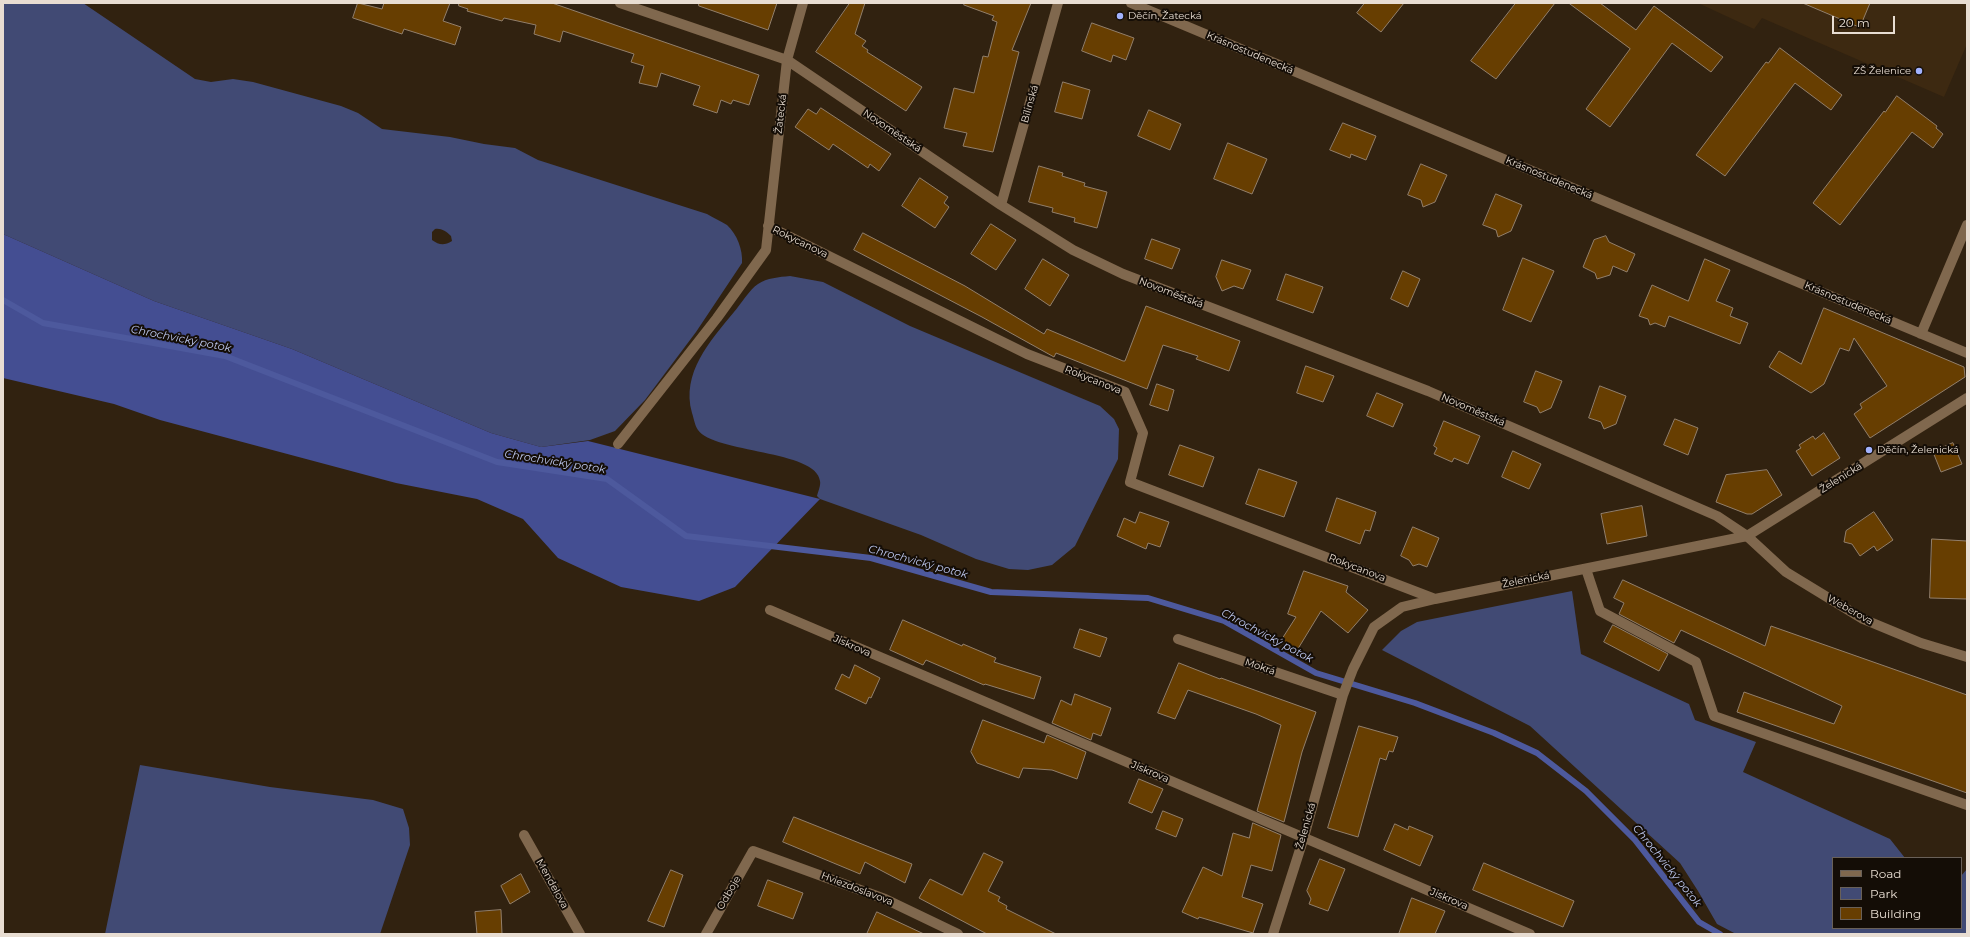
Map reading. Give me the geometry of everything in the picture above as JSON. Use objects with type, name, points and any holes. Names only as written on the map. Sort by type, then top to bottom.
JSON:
[{"type":"street","name":"Novoměstská","points":[[620,3],[787,60],[1001,205],[1073,250],[1123,274],[1428,391],[1717,516],[1748,536]]},
{"type":"street","name":"Žatecká","points":[[618,444],[717,318],[766,250],[787,60],[803,3]]},
{"type":"street","name":"Bílinská","points":[[1001,205],[1058,3]]},
{"type":"street","name":"Krásnostudenecká","points":[[1131,3],[1967,353]]},
{"type":"street","points":[[1921,334],[1967,225]]},
{"type":"street","name":"Rokycanova","points":[[768,226],[1027,354],[1124,392],[1143,433],[1130,482],[1435,599]]},
{"type":"street","name":"Želenická","points":[[1274,934],[1304,836],[1344,692],[1353,669],[1374,628],[1402,607],[1435,599],[1748,536],[1967,398]]},
{"type":"street","name":"Weberova","points":[[1748,536],[1786,572],[1862,619],[1921,643],[1967,658]]},
{"type":"street","points":[[1586,569],[1600,611],[1696,662],[1714,716],[1967,805]]},
{"type":"street","name":"Jiskrova","points":[[770,610],[878,658],[1304,836],[1530,934]]},
{"type":"street","name":"Mokrá","points":[[1178,639],[1344,692]]},
{"type":"street","name":"Mendelova","points":[[524,835],[580,934]]},
{"type":"street","name":"Odboje","points":[[706,934],[753,852]]},
{"type":"street","name":"Hviezdoslavova","points":[[753,852],[885,899],[958,934]]},
{"type":"shaded area","name":"ZŠ Želenice","points":[[1698,3],[1967,3],[1967,44],[1944,97],[1762,18],[1754,29]]},
{"type":"shaded area","points":[[3,234],[154,301],[292,349],[491,433],[541,447],[588,441],[820,499],[735,587],[699,601],[621,587],[558,558],[523,519],[477,499],[396,483],[160,420],[114,404],[3,378]]},
{"type":"green space","points":[[3,3],[83,3],[195,79],[211,82],[233,79],[253,82],[341,106],[358,113],[382,129],[450,137],[484,144],[515,148],[538,160],[707,214],[727,225],[734,233],[740,248],[742,263],[696,332],[645,400],[615,431],[590,440],[541,447],[491,433],[292,349],[154,301],[3,234]],"holes":[[[437,229],[441,229],[451,236],[452,241],[442,244],[432,240],[432,232]]]},
{"type":"green space","points":[[790,276],[823,282],[910,326],[1100,406],[1114,419],[1119,429],[1118,459],[1075,546],[1052,565],[1028,570],[1009,569],[976,559],[921,535],[820,499],[817,496],[820,481],[815,471],[802,463],[784,457],[707,438],[698,430],[692,413],[690,398],[691,384],[694,371],[707,346],[748,293],[755,287],[769,279]]},
{"type":"green space","points":[[1572,591],[1581,654],[1689,704],[1695,720],[1756,742],[1743,772],[1890,839],[1904,857],[1832,857],[1832,929],[1962,929],[1962,875],[1967,869],[1967,934],[1736,934],[1717,924],[1680,863],[1530,726],[1382,650],[1401,631],[1417,622]]},
{"type":"green space","points":[[140,765],[270,787],[373,800],[403,809],[409,828],[410,845],[380,934],[105,934]]},
{"type":"building","points":[[358,3],[382,9],[384,3],[450,3],[443,21],[461,27],[455,45],[404,29],[402,34],[353,18]]},
{"type":"building","points":[[459,3],[552,3],[759,75],[749,105],[733,100],[731,104],[721,100],[717,113],[693,105],[700,86],[661,73],[657,87],[639,83],[644,66],[631,62],[634,54],[563,31],[560,42],[534,34],[536,25],[504,18],[502,21],[467,11],[468,9],[459,6]]},
{"type":"building","points":[[699,3],[777,3],[768,30],[699,6]]},
{"type":"building","points":[[850,3],[865,3],[855,34],[866,41],[862,46],[868,50],[867,52],[922,87],[906,111],[816,52]]},
{"type":"building","points":[[965,3],[1031,3],[1012,50],[1019,52],[993,152],[963,146],[967,133],[944,128],[954,88],[974,93],[983,56],[988,57],[997,22],[992,20],[994,16],[964,5]]},
{"type":"building","points":[[1365,3],[1404,3],[1381,32],[1357,13]]},
{"type":"building","points":[[1516,3],[1555,3],[1496,79],[1471,61]]},
{"type":"building","points":[[1569,3],[1600,3],[1636,30],[1654,6],[1723,57],[1711,72],[1672,43],[1610,127],[1586,109],[1630,49]]},
{"type":"building","points":[[1803,3],[1870,3],[1860,27]]},
{"type":"building","points":[[1092,23],[1134,38],[1126,60],[1113,55],[1111,62],[1082,51]]},
{"type":"building","points":[[1780,48],[1842,95],[1831,110],[1795,83],[1725,176],[1696,155],[1766,62],[1768,63]]},
{"type":"building","points":[[1063,82],[1090,90],[1082,119],[1055,112]]},
{"type":"building","points":[[1897,96],[1937,126],[1936,128],[1943,134],[1933,148],[1912,132],[1840,225],[1813,203]]},
{"type":"building","points":[[821,108],[891,154],[879,171],[870,164],[868,168],[833,144],[829,150],[795,127],[808,109],[816,114]]},
{"type":"building","points":[[1149,110],[1181,124],[1170,150],[1138,136]]},
{"type":"building","points":[[1343,123],[1376,136],[1366,160],[1351,154],[1350,158],[1330,150]]},
{"type":"building","points":[[1228,143],[1267,159],[1252,194],[1214,179]]},
{"type":"building","points":[[1421,164],[1447,175],[1435,202],[1423,207],[1421,200],[1408,195]]},
{"type":"building","points":[[1039,166],[1063,173],[1062,176],[1085,183],[1084,186],[1107,192],[1097,228],[1074,222],[1075,218],[1052,212],[1053,208],[1029,202]]},
{"type":"building","points":[[920,178],[948,197],[944,203],[949,207],[935,228],[902,206]]},
{"type":"building","points":[[1496,194],[1522,205],[1511,231],[1498,237],[1496,230],[1483,225]]},
{"type":"building","points":[[991,224],[1016,240],[996,270],[971,254]]},
{"type":"building","points":[[863,233],[965,286],[1044,334],[1047,329],[1123,361],[1125,361],[1146,306],[1240,341],[1229,371],[1196,359],[1198,356],[1163,345],[1147,389],[1056,353],[1054,357],[982,317],[854,250]]},
{"type":"building","points":[[1606,236],[1609,242],[1635,254],[1627,272],[1613,266],[1610,275],[1597,279],[1595,273],[1583,267],[1594,240]]},
{"type":"building","points":[[1152,239],[1180,249],[1172,269],[1145,259]]},
{"type":"building","points":[[1523,258],[1554,271],[1531,322],[1503,310]]},
{"type":"building","points":[[1043,259],[1069,275],[1050,306],[1025,289]]},
{"type":"building","points":[[1705,259],[1730,270],[1716,301],[1733,308],[1730,316],[1748,323],[1740,344],[1669,316],[1665,327],[1655,323],[1650,325],[1648,319],[1639,316],[1652,285],[1688,301]]},
{"type":"building","points":[[1222,260],[1251,270],[1243,289],[1234,286],[1222,291],[1216,277]]},
{"type":"building","points":[[1403,271],[1420,279],[1408,307],[1391,299]]},
{"type":"building","points":[[1286,274],[1323,287],[1313,313],[1277,300]]},
{"type":"building","points":[[1824,308],[1964,367],[1965,377],[1870,438],[1854,414],[1862,408],[1860,404],[1887,386],[1854,338],[1849,351],[1840,348],[1824,384],[1811,393],[1769,367],[1779,351],[1801,364]]},
{"type":"building","points":[[1306,366],[1334,376],[1323,402],[1297,393]]},
{"type":"building","points":[[1536,371],[1562,381],[1551,408],[1540,413],[1537,407],[1524,402]]},
{"type":"building","points":[[1157,384],[1174,390],[1168,411],[1150,405]]},
{"type":"building","points":[[1600,386],[1626,396],[1616,424],[1604,429],[1601,422],[1589,418]]},
{"type":"building","points":[[1377,393],[1403,404],[1393,427],[1367,416]]},
{"type":"building","points":[[1675,419],[1698,428],[1688,455],[1664,445]]},
{"type":"building","points":[[1444,421],[1480,436],[1468,464],[1454,458],[1452,462],[1434,454],[1437,448],[1434,446]]},
{"type":"building","points":[[1824,433],[1840,458],[1812,476],[1796,451],[1801,448],[1799,445],[1813,436],[1815,439]]},
{"type":"building","points":[[1953,443],[1962,464],[1941,472],[1933,452]]},
{"type":"building","points":[[1180,445],[1214,457],[1203,487],[1169,475]]},
{"type":"building","points":[[1513,451],[1541,464],[1529,489],[1502,477]]},
{"type":"building","points":[[1259,469],[1297,482],[1284,517],[1246,504]]},
{"type":"building","points":[[1767,470],[1782,495],[1752,514],[1747,514],[1716,502],[1726,475]]},
{"type":"building","points":[[1337,498],[1376,512],[1370,531],[1365,530],[1360,544],[1326,531]]},
{"type":"building","points":[[1642,506],[1647,536],[1607,544],[1601,514]]},
{"type":"building","points":[[1140,512],[1169,522],[1160,547],[1148,543],[1146,549],[1117,536],[1124,518],[1135,523]]},
{"type":"building","points":[[1874,512],[1893,540],[1877,551],[1874,546],[1860,556],[1852,544],[1844,542],[1846,531]]},
{"type":"building","points":[[1413,527],[1439,538],[1427,567],[1419,564],[1413,566],[1409,560],[1401,556]]},
{"type":"building","points":[[1932,539],[1967,541],[1967,599],[1930,598]]},
{"type":"building","points":[[1304,571],[1348,586],[1346,592],[1368,610],[1348,633],[1321,611],[1296,652],[1280,642],[1296,617],[1288,614]]},
{"type":"building","points":[[1623,580],[1765,646],[1771,626],[1967,695],[1967,793],[1737,712],[1744,692],[1834,724],[1842,706],[1681,630],[1674,643],[1619,614],[1624,603],[1614,598]]},
{"type":"building","points":[[903,620],[962,646],[963,644],[996,658],[994,662],[1041,677],[1034,699],[985,684],[984,685],[926,660],[923,665],[890,650]]},
{"type":"building","points":[[1613,625],[1668,654],[1659,671],[1604,642]]},
{"type":"building","points":[[1080,629],[1107,638],[1100,657],[1074,648]]},
{"type":"building","points":[[1179,663],[1220,679],[1221,678],[1316,712],[1302,752],[1284,822],[1257,811],[1281,725],[1256,714],[1188,690],[1175,719],[1158,713]]},
{"type":"building","points":[[855,665],[880,678],[871,698],[869,697],[866,704],[835,689],[842,674],[849,678]]},
{"type":"building","points":[[1075,694],[1111,708],[1101,736],[1093,733],[1091,740],[1052,723],[1061,700],[1071,705]]},
{"type":"building","points":[[983,720],[1044,743],[1047,735],[1086,752],[1077,779],[1052,770],[1023,768],[1019,778],[977,763],[971,752]]},
{"type":"building","points":[[1359,726],[1398,737],[1393,752],[1389,751],[1386,760],[1380,758],[1358,837],[1328,828]]},
{"type":"building","points":[[1139,779],[1163,789],[1152,813],[1129,803]]},
{"type":"building","points":[[1163,811],[1183,819],[1176,837],[1156,829]]},
{"type":"building","points":[[794,817],[912,864],[905,883],[865,862],[860,874],[783,842]]},
{"type":"building","points":[[1253,823],[1281,835],[1272,871],[1251,865],[1242,897],[1263,904],[1253,933],[1199,917],[1198,919],[1182,912],[1203,867],[1222,876],[1233,833],[1249,838]]},
{"type":"building","points":[[1395,824],[1408,830],[1409,826],[1433,836],[1420,866],[1384,850]]},
{"type":"building","points":[[984,853],[1003,862],[988,891],[1000,897],[998,901],[1007,906],[1006,909],[1056,934],[987,934],[919,898],[930,879],[962,895]]},
{"type":"building","points":[[1320,859],[1345,869],[1328,911],[1309,904],[1311,899],[1307,891]]},
{"type":"building","points":[[1484,863],[1574,901],[1563,927],[1473,890]]},
{"type":"building","points":[[671,870],[683,875],[664,927],[648,921]]},
{"type":"building","points":[[521,874],[530,892],[510,904],[501,886]]},
{"type":"building","points":[[768,880],[803,893],[793,919],[758,906]]},
{"type":"building","points":[[1412,898],[1445,911],[1435,934],[1399,934]]},
{"type":"building","points":[[501,910],[502,934],[477,934],[475,912]]},
{"type":"building","points":[[877,912],[924,934],[867,934]]},
{"type":"waterway","name":"Chrochvický potok","points":[[3,300],[43,323],[225,356],[497,462],[607,479],[686,536],[871,558],[991,592],[1148,598],[1224,621],[1316,673],[1415,703],[1494,733],[1537,753],[1586,791],[1635,840],[1699,922],[1720,934]]},
{"type":"place","name":"Děčín, Žatecká","points":[[1120,16]]},
{"type":"place","name":"ZŠ Želenice","points":[[1919,71]]},
{"type":"place","name":"Děčín, Želenická","points":[[1869,450]]}]
